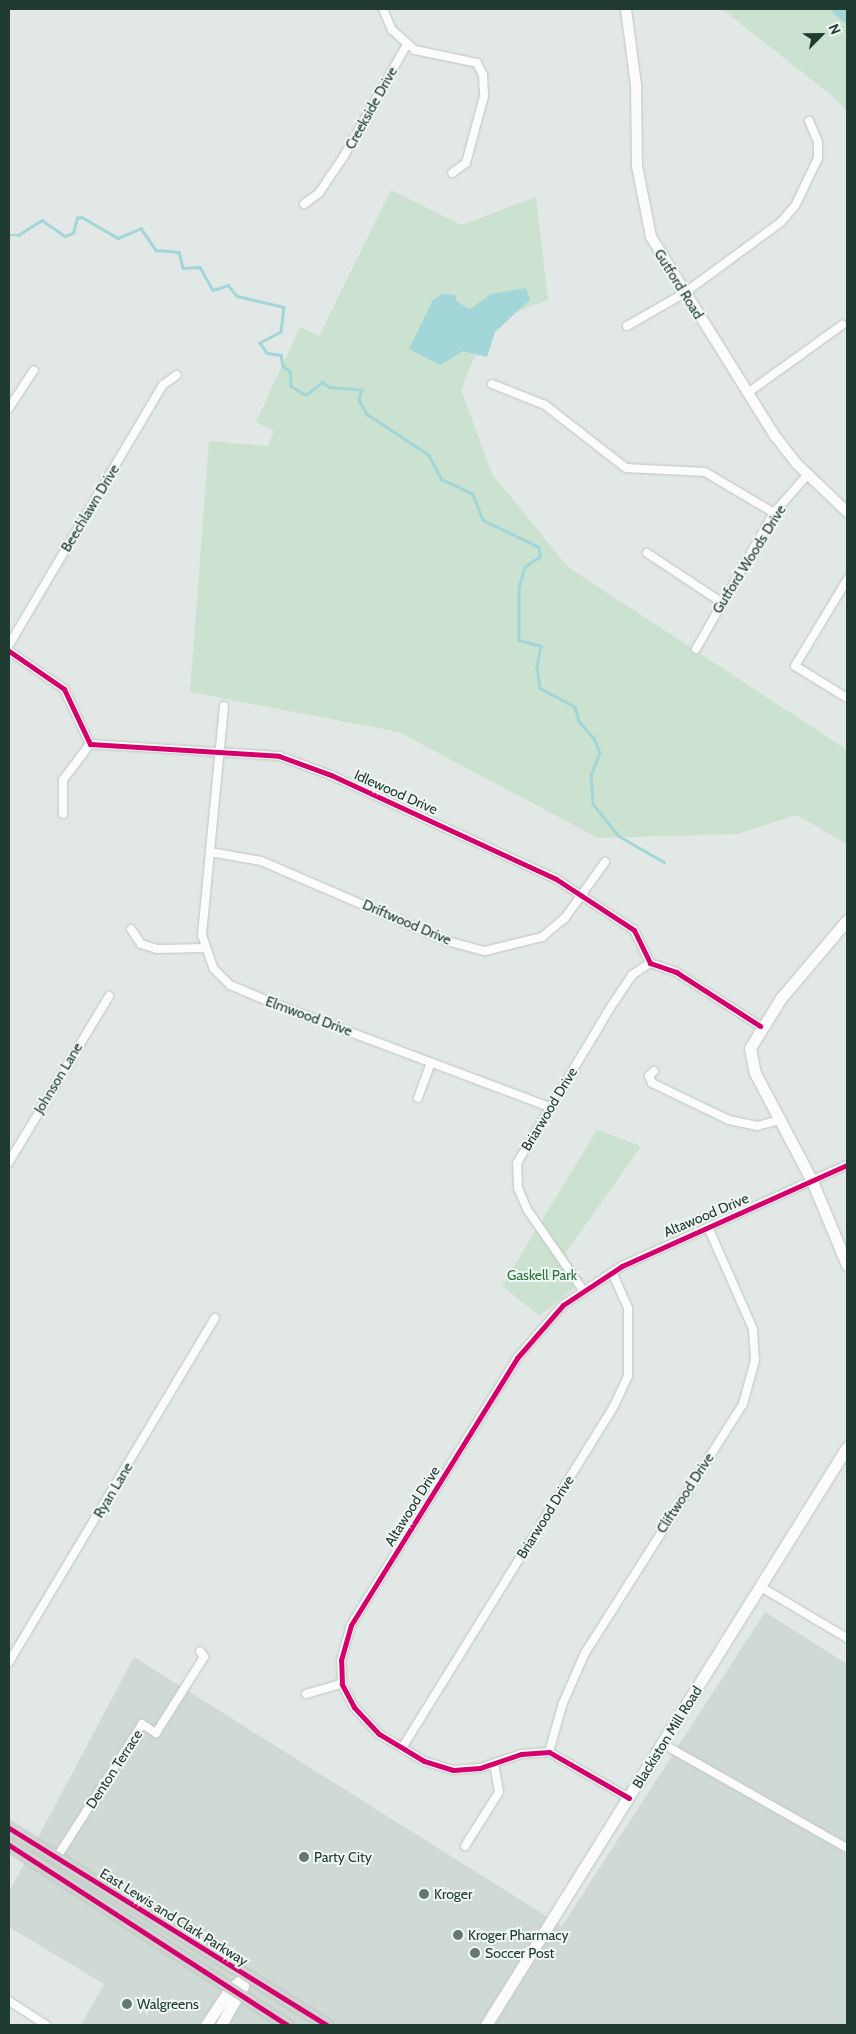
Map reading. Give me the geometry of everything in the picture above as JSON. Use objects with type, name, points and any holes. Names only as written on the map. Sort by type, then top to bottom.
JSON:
[{"type":"main road","points":[[847,920],[760,1026],[752,1039],[751,1061],[812,1181],[847,1265]]},
{"type":"main road","name":"Blackiston Mill Road","points":[[486,2025],[847,1447]]},
{"type":"main road","name":"East Lewis and Clark Parkway","points":[[9,1828],[327,2025]]},
{"type":"main road","name":"East Lewis and Clark Parkway","points":[[9,1845],[287,2025]]},
{"type":"main road","points":[[206,2025],[235,1992],[247,1975]]},
{"type":"main road","points":[[221,2025],[235,1992]]},
{"type":"street","points":[[382,9],[392,30],[407,44],[443,59],[477,63],[483,74],[484,96],[466,163],[452,173]]},
{"type":"street","name":"Gutford Road","points":[[626,9],[636,85],[636,166],[645,218],[661,260],[749,392],[775,436],[808,474],[847,512]]},
{"type":"street","name":"Creekside Drive","points":[[304,204],[318,193],[344,156],[407,44]]},
{"type":"street","points":[[627,326],[684,294],[781,222],[795,206],[818,158],[818,142],[809,121]]},
{"type":"street","points":[[749,392],[842,325]]},
{"type":"street","points":[[9,408],[34,370]]},
{"type":"street","name":"Beechlawn Drive","points":[[9,645],[163,385],[177,375]]},
{"type":"street","points":[[492,384],[545,404],[626,468],[705,472],[774,512]]},
{"type":"street","name":"Gutford Woods Drive","points":[[696,649],[721,602],[774,512],[808,474]]},
{"type":"street","points":[[647,553],[721,602]]},
{"type":"street","points":[[847,580],[795,666],[847,698]]},
{"type":"street","points":[[9,651],[64,689],[90,744],[63,780],[63,814]]},
{"type":"street","name":"Elmwood Drive","points":[[224,706],[203,908],[205,948],[214,969],[230,985],[549,1106]]},
{"type":"street","name":"Idlewood Drive","points":[[90,744],[279,756],[331,775],[513,857],[579,893],[634,930],[650,963]]},
{"type":"street","name":"Driftwood Drive","points":[[210,852],[262,861],[447,941],[485,951],[542,937],[565,918],[579,893],[605,862]]},
{"type":"street","points":[[131,928],[141,944],[157,949],[205,948]]},
{"type":"street","points":[[650,963],[676,972],[760,1026]]},
{"type":"street","name":"Briarwood Drive","points":[[583,1290],[518,1188],[517,1163],[549,1106],[632,975],[650,963]]},
{"type":"street","name":"Johnson Lane","points":[[9,1162],[109,996]]},
{"type":"street","points":[[418,1098],[432,1062]]},
{"type":"street","points":[[654,1071],[649,1076],[652,1083],[729,1120],[757,1126],[780,1120]]},
{"type":"street","name":"Altawood Drive","points":[[342,1684],[341,1660],[351,1625],[517,1358],[544,1324],[583,1290],[612,1272],[847,1165]]},
{"type":"street","name":"Cliftwood Drive","points":[[549,1752],[562,1703],[585,1653],[743,1404],[755,1360],[753,1329],[708,1227]]},
{"type":"street","name":"Briarwood Drive","points":[[402,1748],[614,1406],[628,1376],[628,1308],[612,1272]]},
{"type":"street","name":"Ryan Lane","points":[[9,1662],[215,1318]]},
{"type":"street","points":[[760,1587],[847,1638]]},
{"type":"street","name":"Denton Terrace","points":[[57,1857],[142,1724],[156,1733],[204,1657],[200,1651]]},
{"type":"street","points":[[306,1694],[342,1684],[371,1728],[402,1748],[453,1770],[494,1764],[521,1754],[549,1752],[629,1798]]},
{"type":"street","points":[[663,1744],[847,1848]]},
{"type":"street","points":[[465,1846],[499,1792],[494,1764]]},
{"type":"street","points":[[9,2001],[46,2025]]},
{"type":"shaded area","points":[[765,1612],[847,1664],[847,2025],[81,2025],[104,1984],[9,1927],[9,1892],[134,1657],[562,1926]]},
{"type":"green space","points":[[722,9],[847,9],[847,112],[836,99]]},
{"type":"green space","points":[[391,190],[461,225],[536,197],[548,300],[511,314],[480,342],[461,390],[492,474],[568,567],[847,750],[847,844],[797,815],[737,834],[598,838],[399,732],[190,692],[209,441],[268,446],[274,431],[256,422],[300,327],[319,336]]},
{"type":"green space","name":"Gaskell Park","points":[[597,1130],[641,1146],[565,1254],[583,1280],[540,1316],[502,1286]]},
{"type":"water","points":[[526,288],[530,300],[495,332],[487,357],[463,351],[440,365],[409,349],[433,300],[442,294],[455,295],[457,302],[470,309],[491,294]]},
{"type":"waterway","points":[[839,9],[847,16]]},
{"type":"waterway","points":[[9,235],[18,235],[42,220],[65,236],[73,233],[77,218],[82,217],[118,238],[141,228],[156,250],[179,252],[183,268],[200,267],[213,290],[228,285],[237,296],[284,307],[281,332],[260,343],[267,353],[281,355],[283,366],[290,371],[291,386],[306,395],[322,382],[330,387],[362,390],[359,400],[367,414],[429,455],[441,479],[473,494],[483,520],[539,547],[540,557],[525,567],[519,588],[519,640],[541,646],[537,667],[540,688],[575,707],[579,721],[594,738],[600,753],[591,775],[593,804],[619,836],[664,862]]},
{"type":"cycle path","points":[[9,651],[64,689],[90,744],[279,756],[331,775],[556,879],[634,930],[650,963],[676,972],[760,1026]]},
{"type":"cycle path","points":[[629,1798],[549,1752],[521,1754],[480,1768],[453,1770],[424,1761],[379,1734],[354,1707],[342,1684],[341,1660],[351,1625],[517,1358],[563,1305],[622,1266],[847,1165]]},
{"type":"cycle path","points":[[9,1828],[327,2025]]},
{"type":"cycle path","points":[[9,1845],[287,2025]]},
{"type":"place","name":"Party City","points":[[304,1857]]},
{"type":"place","name":"Kroger","points":[[424,1894]]},
{"type":"place","name":"Kroger Pharmacy","points":[[458,1935]]},
{"type":"place","name":"Soccer Post","points":[[475,1953]]},
{"type":"place","name":"Walgreens","points":[[127,2004]]}]
